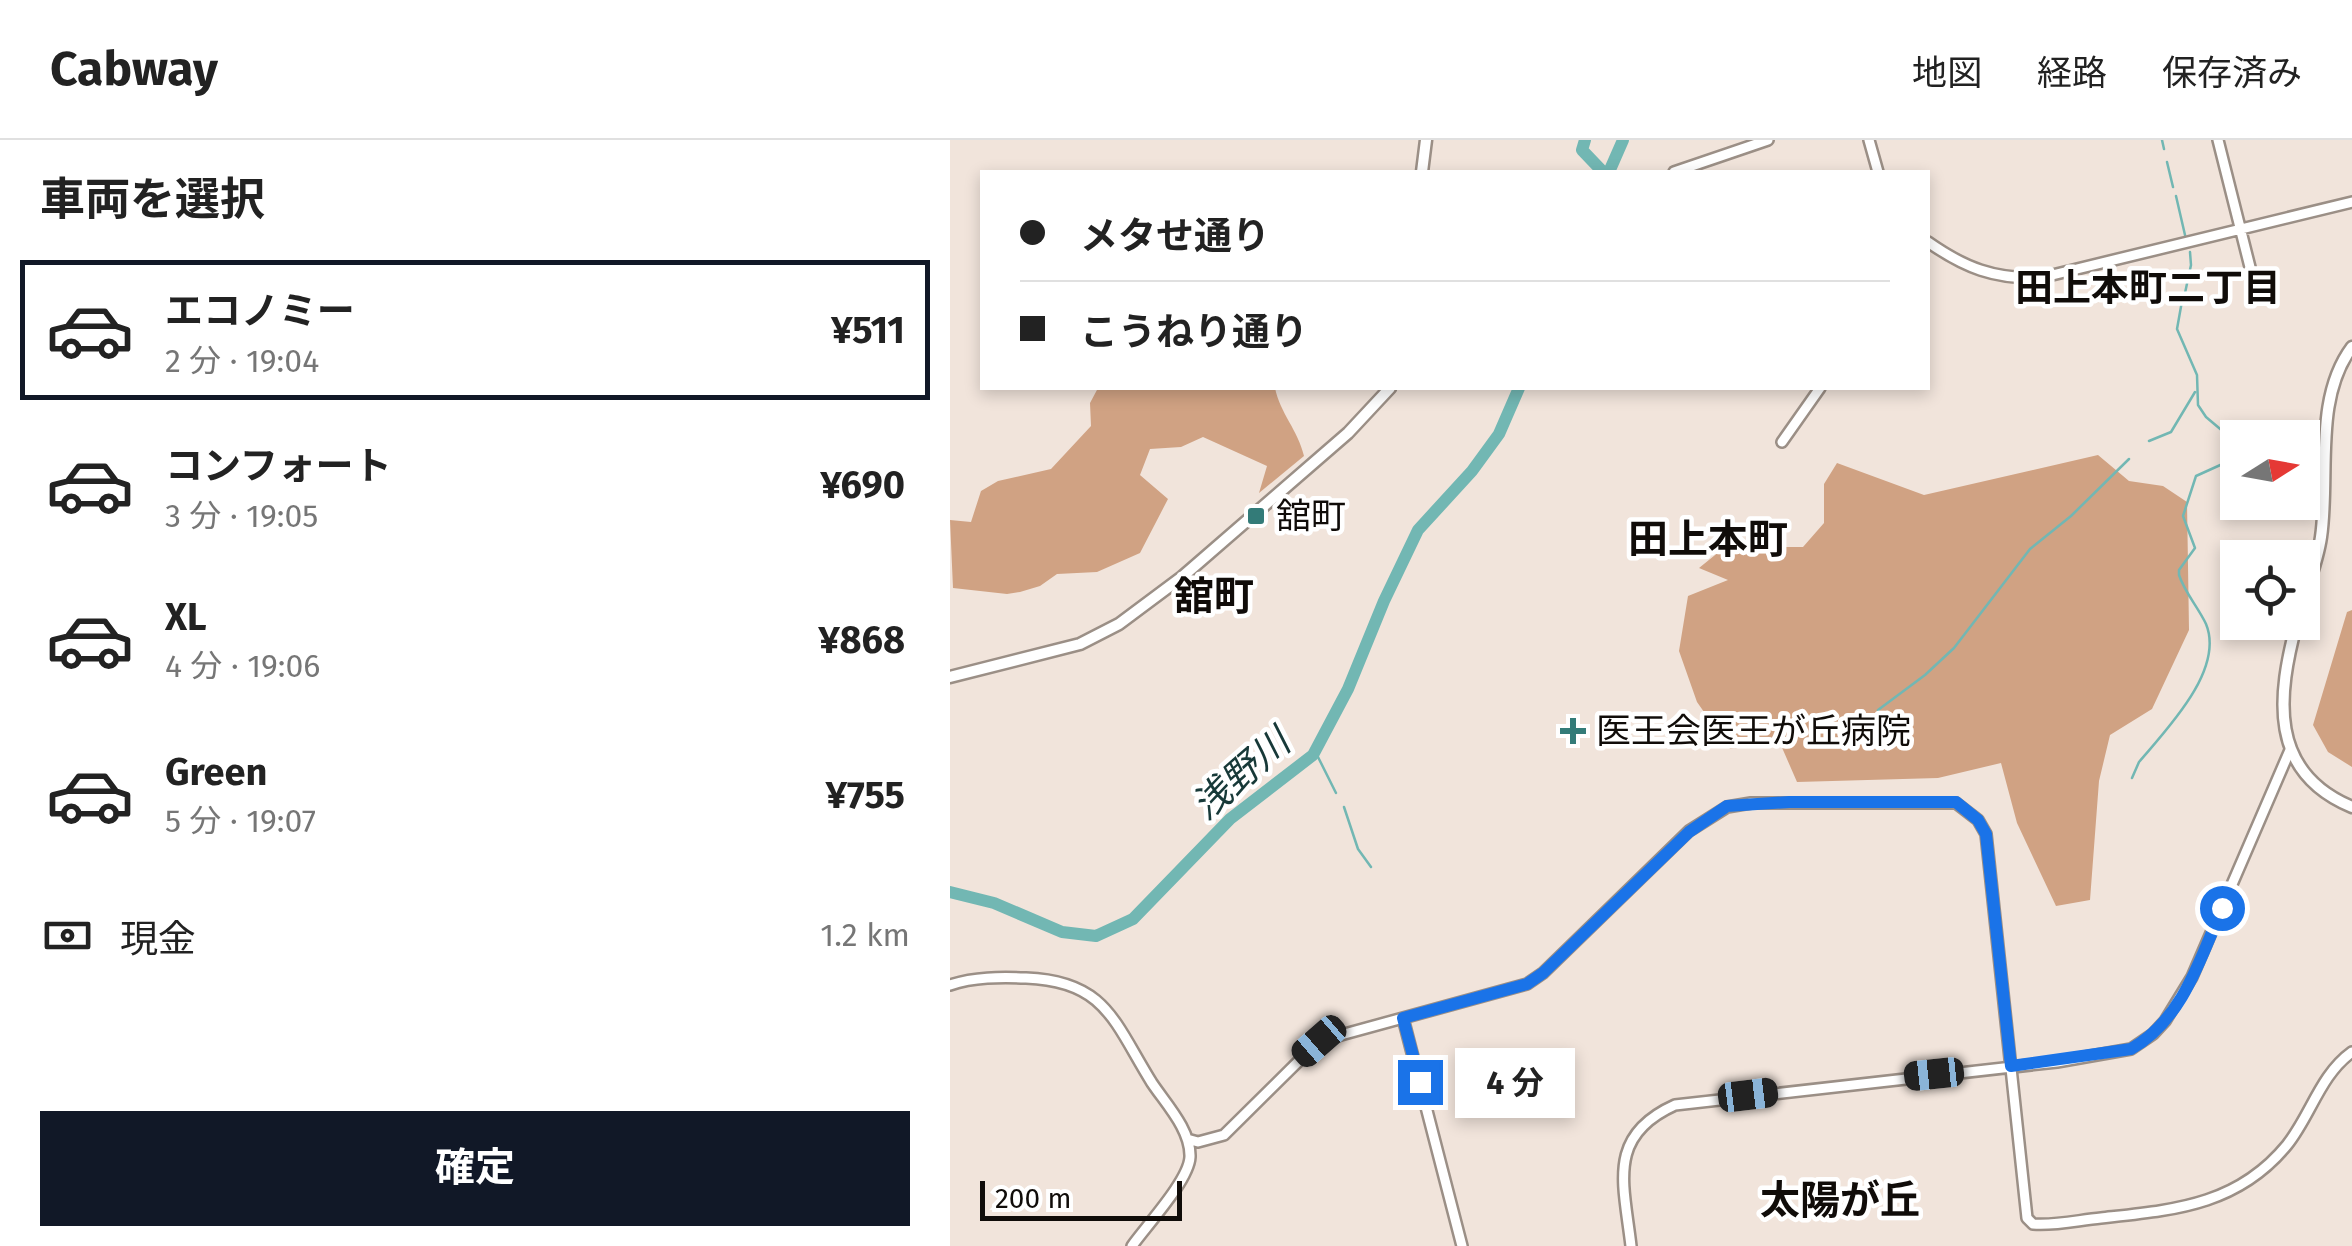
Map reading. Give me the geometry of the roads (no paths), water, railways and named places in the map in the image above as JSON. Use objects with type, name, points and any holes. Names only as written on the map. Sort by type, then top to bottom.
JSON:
[{"type":"main road","points":[[1422,170],[1426,140]]},
{"type":"main road","points":[[2320,541],[2330,404],[2336,373],[2352,347]]},
{"type":"main road","points":[[950,677],[1080,644],[1119,624],[1182,577],[1348,433],[1388,390]]},
{"type":"main road","points":[[2292,640],[2282,705],[2290,750],[2313,784],[2352,808]]},
{"type":"street","points":[[1680,170],[1768,140]]},
{"type":"street","points":[[1869,140],[1877,170]]},
{"type":"street","points":[[2218,140],[2256,287]]},
{"type":"street","points":[[1930,243],[1956,262],[2006,279],[2040,278],[2352,202]]},
{"type":"street","points":[[1782,442],[1819,390]]},
{"type":"street","points":[[1630,1246],[1624,1154],[1644,1123],[1675,1105],[2131,1049],[2153,1034],[2192,977],[2290,750]]},
{"type":"street","points":[[1187,1140],[1198,1142],[1224,1136],[1319,1041],[1527,984],[1689,832],[1727,806],[1956,802],[1978,820],[1986,834],[2027,1218],[2033,1224],[2170,1210],[2201,1204],[2241,1186],[2288,1143],[2335,1066],[2352,1052]]},
{"type":"street","points":[[950,985],[1007,977],[1074,985],[1091,994],[1120,1030],[1187,1140],[1190,1161],[1132,1246]]},
{"type":"street","points":[[1403,1018],[1462,1246]]},
{"type":"waterway","points":[[1585,140],[1582,150],[1601,170]]},
{"type":"waterway","name":"浅野川","points":[[1610,170],[1623,140]]},
{"type":"waterway","points":[[2162,140],[2164,149]]},
{"type":"waterway","points":[[2167,162],[2173,187]]},
{"type":"waterway","points":[[2176,196],[2185,235]]},
{"type":"waterway","points":[[2185,293],[2190,252]]},
{"type":"waterway","points":[[2182,301],[2177,329],[2197,375],[2198,405],[2220,429]]},
{"type":"waterway","name":"浅野川","points":[[950,892],[994,903],[1062,932],[1096,936],[1133,919],[1230,819],[1313,755],[1348,689],[1418,530],[1472,471],[1499,434],[1518,390]]},
{"type":"waterway","points":[[2149,441],[2171,432],[2195,392]]},
{"type":"waterway","points":[[1878,710],[1954,648],[2030,549],[2071,516],[2129,459]]},
{"type":"waterway","points":[[2132,778],[2139,762],[2190,698],[2207,660],[2210,642],[2206,624],[2179,570],[2195,548],[2183,516],[2196,476],[2220,465]]},
{"type":"waterway","points":[[1313,755],[1317,755],[1336,793]]},
{"type":"waterway","points":[[1344,807],[1358,849],[1371,867]]},
{"type":"place","name":"舘町","points":[[1256,516]]},
{"type":"place","name":"医王会医王が丘病院","points":[[1573,731]]},
{"type":"district","name":"田上本町二丁目","points":[[2148,288]]},
{"type":"district","name":"田上本町","points":[[1708,539]]},
{"type":"district","name":"舘町","points":[[1214,596]]},
{"type":"district","name":"太陽が丘","points":[[1840,1200]]}]
